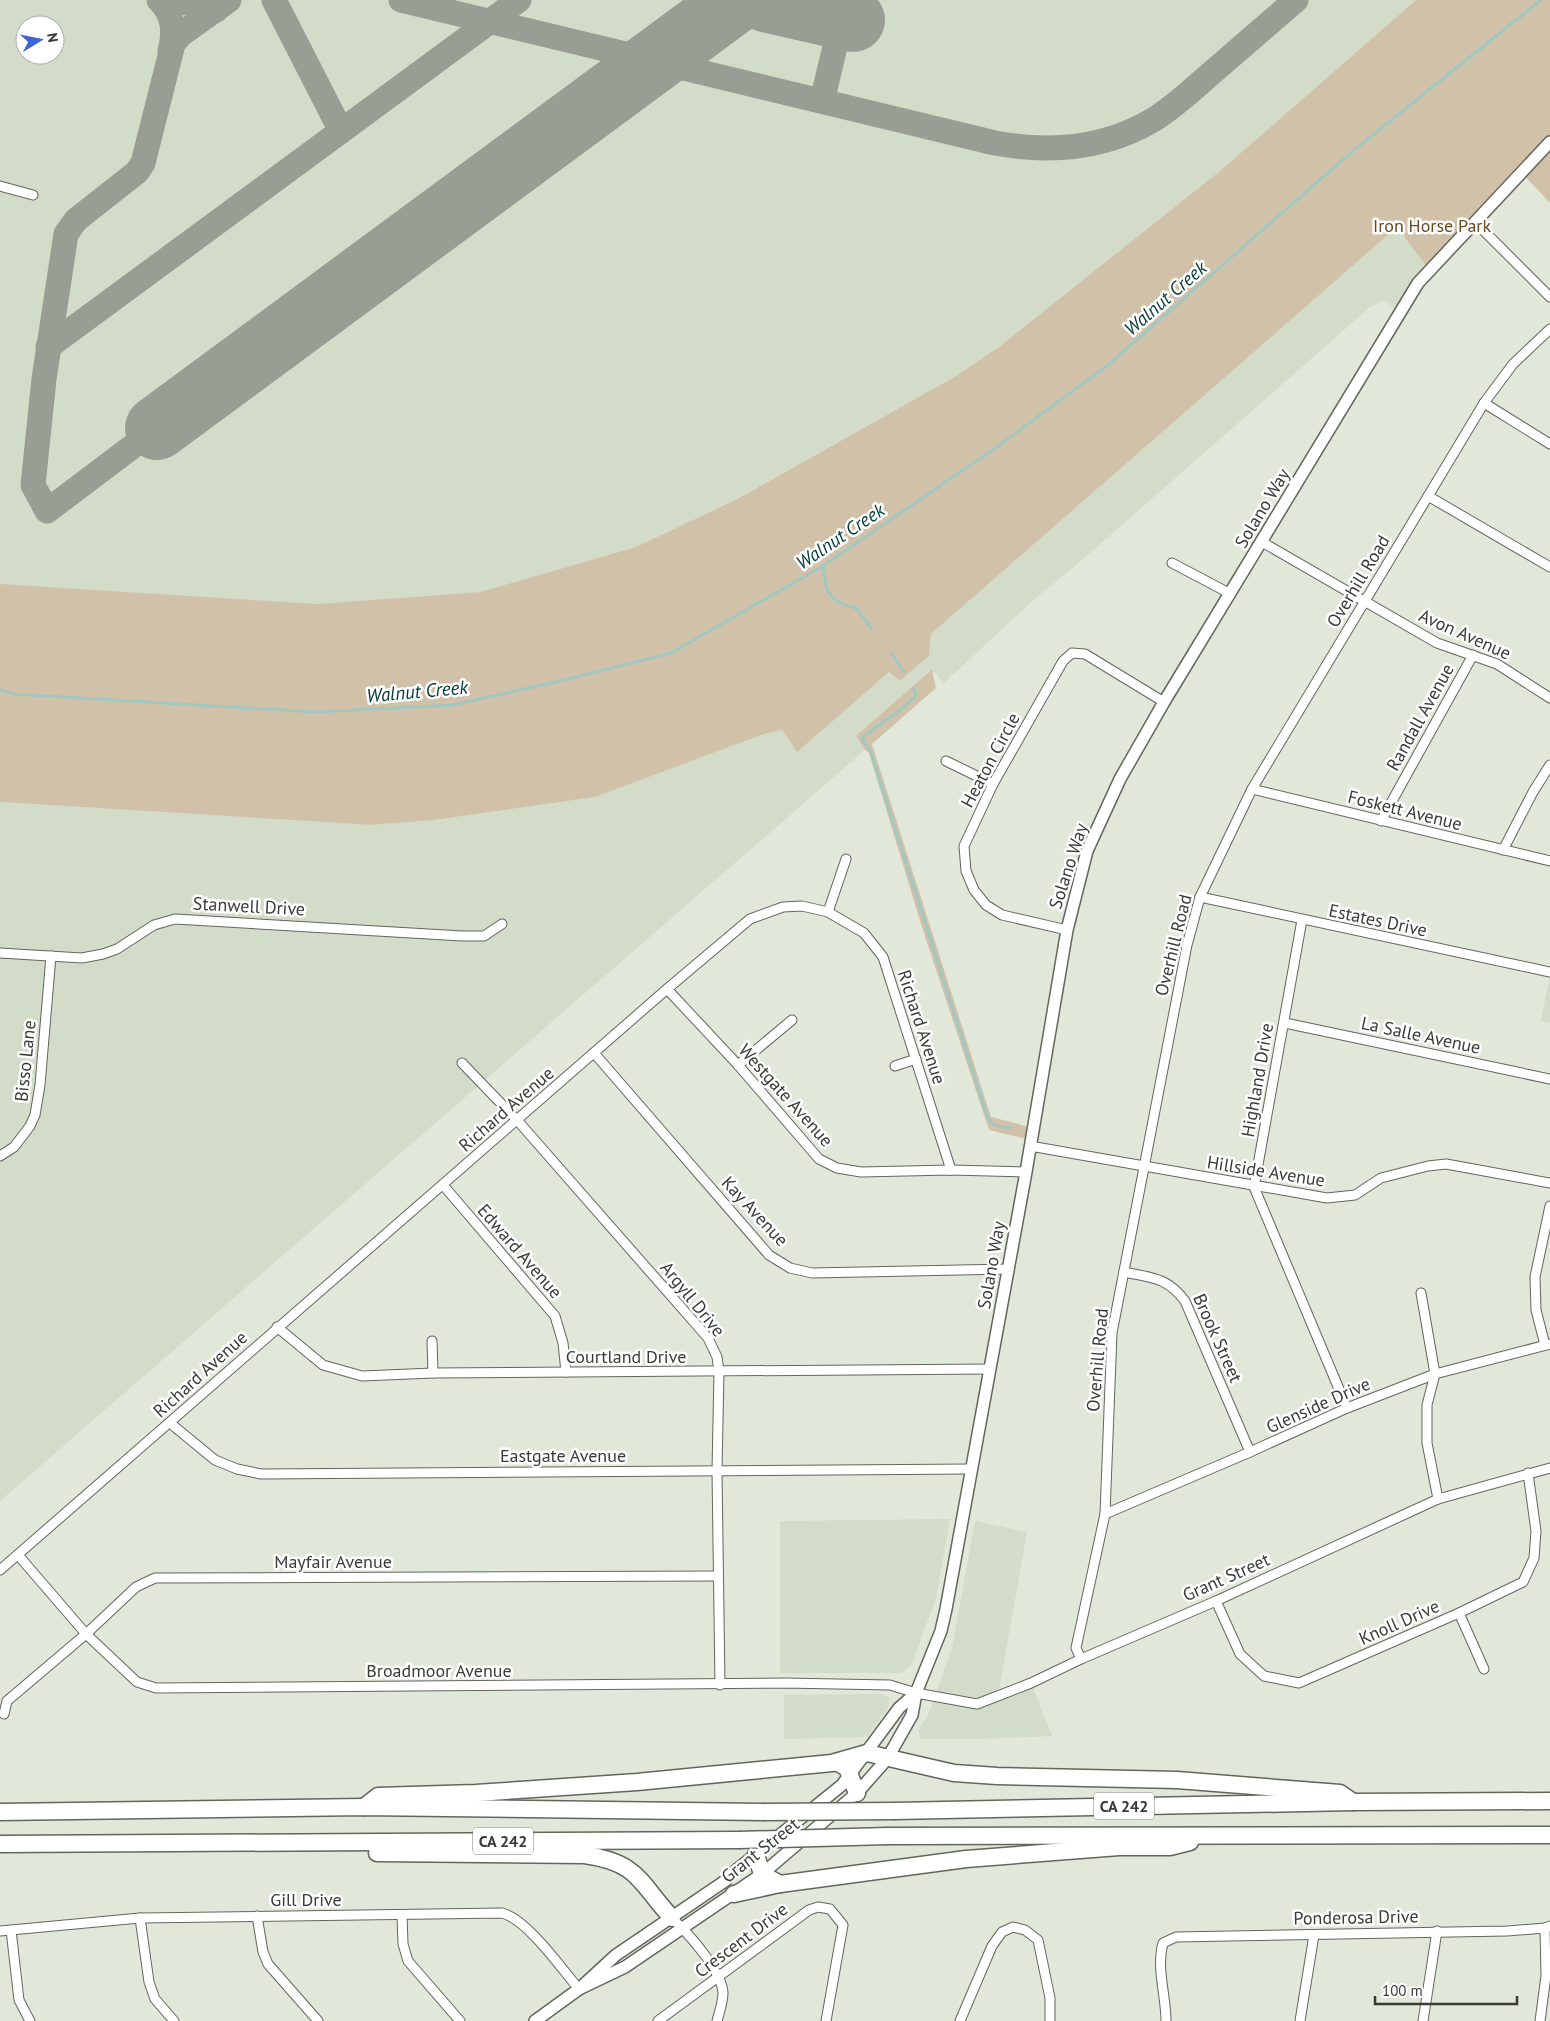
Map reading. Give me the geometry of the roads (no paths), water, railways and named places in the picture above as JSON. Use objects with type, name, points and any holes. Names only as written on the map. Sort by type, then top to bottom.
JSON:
[{"type":"highway","points":[[364,1807],[378,1796],[476,1793],[636,1782],[836,1762],[866,1753],[954,1773],[996,1776],[1178,1780],[1340,1793],[1353,1802]]},
{"type":"highway","points":[[836,1762],[847,1768],[858,1793]]},
{"type":"highway","name":"CA 242","points":[[0,1812],[364,1807],[763,1812],[1353,1802],[1550,1801]]},
{"type":"highway","points":[[734,1894],[780,1884],[966,1859],[1066,1850],[1170,1847],[1214,1835]]},
{"type":"highway","name":"CA 242","points":[[0,1844],[739,1840],[888,1836],[1550,1835]]},
{"type":"highway","points":[[268,1843],[287,1849],[412,1854],[568,1855],[606,1858],[636,1874],[677,1923]]},
{"type":"highway","points":[[756,1855],[762,1874],[780,1884]]},
{"type":"street","name":"Solano Way","points":[[916,1694],[941,1631],[1009,1269],[1067,930],[1087,851],[1120,779],[1164,702],[1418,283],[1550,142]]},
{"type":"street","points":[[0,186],[33,195]]},
{"type":"street","points":[[1476,223],[1550,297]]},
{"type":"street","name":"Overhill Road","points":[[1081,1659],[1076,1648],[1105,1514],[1112,1333],[1187,945],[1200,897],[1252,789],[1484,403],[1513,364],[1550,328]]},
{"type":"street","points":[[1484,403],[1550,444]]},
{"type":"street","points":[[1428,496],[1550,568]]},
{"type":"street","name":"Avon Avenue","points":[[1262,542],[1437,643],[1498,664],[1550,698]]},
{"type":"street","points":[[1172,563],[1230,593]]},
{"type":"street","name":"Heaton Circle","points":[[1067,930],[1002,916],[986,905],[974,890],[966,871],[964,846],[993,784],[1063,661],[1072,654],[1086,654],[1164,702]]},
{"type":"street","name":"Randall Avenue","points":[[1381,820],[1473,655]]},
{"type":"street","points":[[946,761],[993,784]]},
{"type":"street","points":[[1504,850],[1532,792],[1550,765]]},
{"type":"street","name":"Foskett Avenue","points":[[1252,789],[1550,861]]},
{"type":"street","points":[[828,912],[846,860]]},
{"type":"street","name":"Estates Drive","points":[[1200,897],[1550,972]]},
{"type":"street","name":"Richard Avenue","points":[[0,1570],[667,989],[750,919],[783,907],[802,906],[828,912],[864,933],[883,957],[951,1170]]},
{"type":"street","name":"Stanwell Drive","points":[[0,953],[82,958],[103,954],[117,949],[154,925],[175,919],[469,936],[484,936],[502,924]]},
{"type":"street","name":"Highland Drive","points":[[1254,1187],[1302,920]]},
{"type":"street","name":"Bisso Lane","points":[[0,1156],[14,1147],[21,1139],[35,1115],[40,1085],[51,956]]},
{"type":"street","name":"Westgate Avenue","points":[[667,989],[738,1065],[819,1159],[838,1168],[861,1172],[951,1170],[1026,1172]]},
{"type":"street","points":[[738,1065],[792,1020]]},
{"type":"street","name":"La Salle Avenue","points":[[1285,1023],[1550,1079]]},
{"type":"street","name":"Kay Avenue","points":[[594,1053],[769,1255],[790,1268],[812,1274],[1009,1269]]},
{"type":"street","points":[[895,1066],[916,1059]]},
{"type":"street","name":"Argyll Drive","points":[[462,1062],[517,1120],[708,1338],[717,1357],[720,1685]]},
{"type":"street","name":"Hillside Avenue","points":[[1030,1146],[1143,1168],[1327,1198],[1355,1195],[1381,1178],[1428,1166],[1446,1164],[1550,1184]]},
{"type":"street","name":"Edward Avenue","points":[[443,1185],[555,1316],[562,1343],[566,1372]]},
{"type":"street","points":[[1254,1187],[1347,1408]]},
{"type":"street","points":[[1548,1344],[1536,1310],[1535,1277],[1550,1206]]},
{"type":"street","name":"Brook Street","points":[[1124,1272],[1166,1282],[1177,1290],[1185,1301],[1250,1452]]},
{"type":"street","points":[[1421,1292],[1435,1374],[1427,1405],[1427,1443],[1438,1499]]},
{"type":"street","name":"Courtland Drive","points":[[278,1327],[323,1365],[362,1376],[433,1373],[990,1369]]},
{"type":"street","points":[[432,1341],[433,1373]]},
{"type":"street","name":"Glenside Drive","points":[[1105,1514],[1347,1408],[1435,1374],[1548,1344]]},
{"type":"street","name":"Eastgate Avenue","points":[[170,1423],[215,1460],[237,1469],[260,1474],[972,1469]]},
{"type":"street","name":"Grant Street","points":[[677,1923],[734,1872],[842,1785],[899,1708],[916,1694],[977,1704],[1031,1683],[1081,1659],[1216,1601],[1438,1499],[1550,1468]]},
{"type":"street","name":"Knoll Drive","points":[[1216,1601],[1240,1654],[1264,1676],[1299,1683],[1459,1614],[1523,1582],[1534,1558],[1536,1531],[1528,1473]]},
{"type":"street","name":"Broadmoor Avenue","points":[[18,1555],[86,1634],[137,1682],[156,1688],[890,1684],[916,1694]]},
{"type":"street","name":"Mayfair Avenue","points":[[4,1714],[7,1701],[86,1634],[136,1587],[155,1578],[718,1576]]},
{"type":"street","points":[[1459,1614],[1484,1669]]},
{"type":"street","name":"Grant Street","points":[[535,2021],[579,1989],[616,1956],[734,1894],[762,1874],[858,1793],[887,1759],[912,1715],[916,1694]]},
{"type":"street","name":"Crescent Drive","points":[[658,2021],[809,1910],[818,1907],[830,1909],[843,1925],[826,2021]]},
{"type":"street","name":"Gill Drive","points":[[0,1931],[140,1918],[502,1913],[510,1915],[532,1934],[579,1989]]},
{"type":"street","points":[[402,1915],[403,1944],[408,1961],[460,2021]]},
{"type":"street","points":[[257,1916],[263,1952],[268,1964],[318,2021]]},
{"type":"street","points":[[140,1918],[149,1982],[155,1999],[174,2021]]},
{"type":"street","points":[[677,1923],[690,1936],[718,1977],[723,1993],[717,2021]]},
{"type":"street","points":[[960,2021],[992,1946],[1002,1932],[1014,1927],[1025,1930],[1038,1940],[1050,1998],[1050,2021]]},
{"type":"street","points":[[1540,2021],[1546,1976],[1547,1927]]},
{"type":"street","name":"Ponderosa Drive","points":[[1166,2021],[1166,2006],[1159,1956],[1163,1943],[1176,1937],[1438,1932],[1547,1927]]},
{"type":"street","points":[[11,1930],[19,2000],[30,2021]]},
{"type":"street","points":[[1423,2021],[1438,1932]]},
{"type":"street","points":[[1300,2021],[1314,1935]]},
{"type":"waterway","name":"Walnut Creek","points":[[0,690],[14,694],[316,712],[453,705],[671,653],[823,566],[994,449],[1108,365],[1353,151],[1541,0]]},
{"type":"waterway","points":[[823,566],[827,590],[834,599],[842,604],[856,608],[872,629]]},
{"type":"waterway","points":[[891,652],[904,672]]},
{"type":"waterway","points":[[914,688],[916,696],[863,737],[864,742],[870,750],[987,1116],[994,1125],[1011,1128]]},
{"type":"park label","name":"Iron Horse Park","points":[[1432,225]]}]
